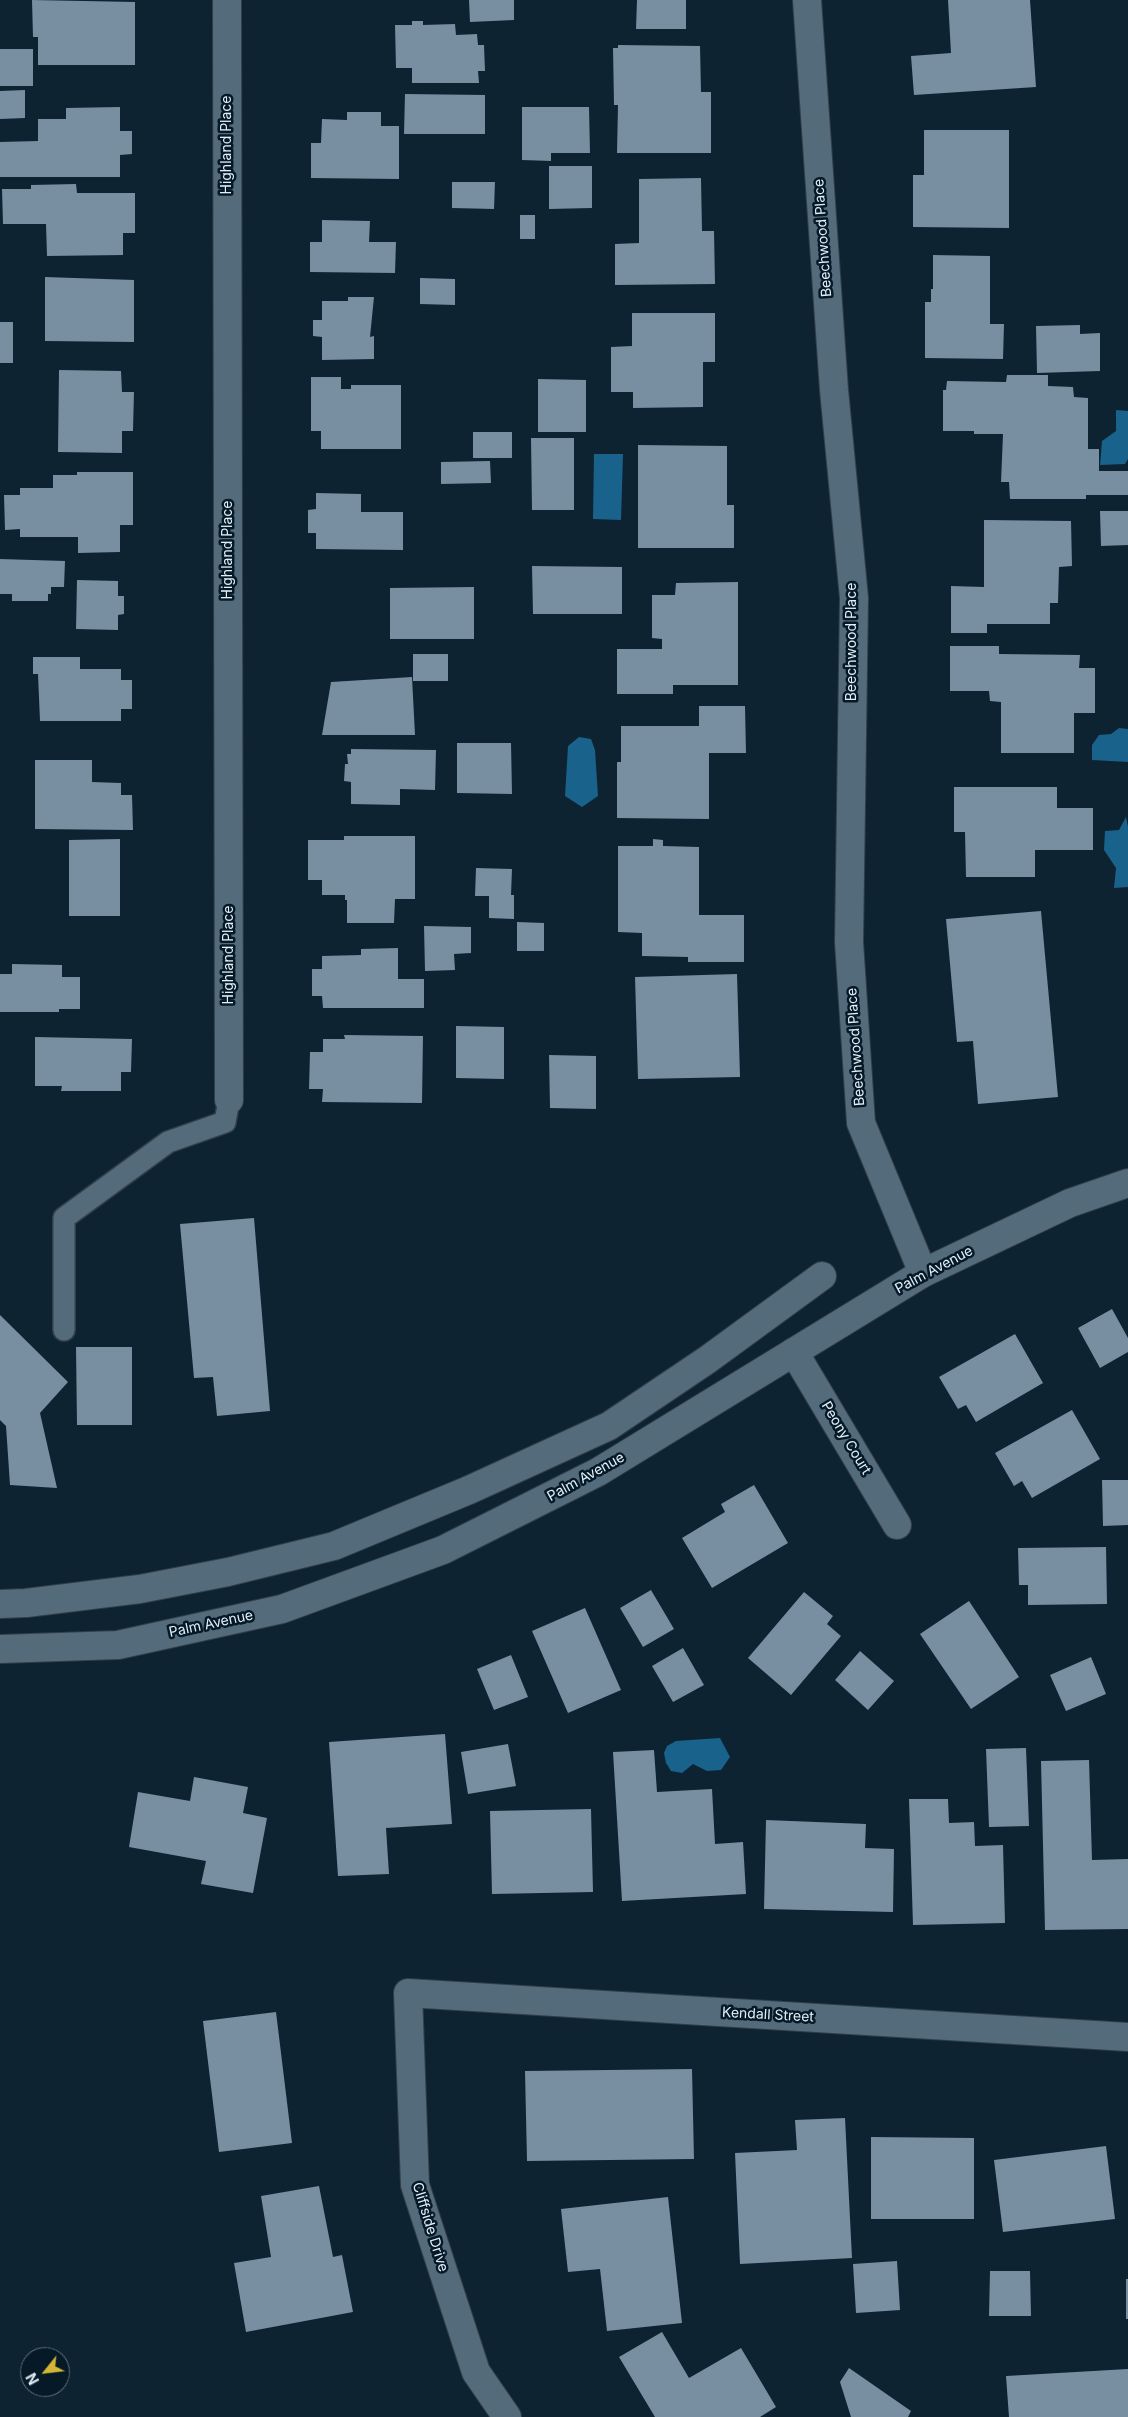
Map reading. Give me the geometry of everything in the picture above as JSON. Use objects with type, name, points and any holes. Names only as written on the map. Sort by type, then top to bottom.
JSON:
[{"type":"street","name":"Highland Place","points":[[227,0],[229,1100]]},
{"type":"street","name":"Beechwood Place","points":[[807,0],[834,390],[854,598],[849,942],[861,1123],[923,1273]]},
{"type":"street","name":"Palm Avenue","points":[[0,1649],[118,1644],[282,1609],[443,1550],[598,1472],[923,1273],[1070,1203],[1128,1184]]},
{"type":"street","points":[[0,1604],[26,1603],[140,1589],[228,1572],[334,1546],[469,1490],[609,1426],[707,1360],[822,1276]]},
{"type":"street","name":"Peony Court","points":[[794,1352],[897,1525]]},
{"type":"street","name":"Kendall Street","points":[[408,1993],[1128,2037]]},
{"type":"street","name":"Cliffside Drive","points":[[408,1993],[415,2184],[476,2372],[507,2417]]},
{"type":"lane","points":[[64,1330],[64,1218],[168,1142],[225,1122],[229,1100]]},
{"type":"water","points":[[1116,410],[1128,411],[1128,459],[1125,464],[1100,465],[1102,441],[1116,431]]},
{"type":"water","points":[[594,454],[623,454],[621,520],[593,519]]},
{"type":"water","points":[[1119,728],[1128,729],[1128,762],[1092,760],[1092,745],[1099,735],[1111,734]]},
{"type":"water","points":[[579,737],[591,739],[595,750],[598,796],[582,807],[565,796],[568,746]]},
{"type":"water","points":[[1126,817],[1128,827],[1128,887],[1114,888],[1116,868],[1104,850],[1105,831],[1119,830]]},
{"type":"water","points":[[720,1738],[730,1757],[721,1770],[707,1771],[693,1764],[682,1773],[671,1771],[666,1763],[664,1753],[667,1746],[676,1741]]},
{"type":"building","points":[[32,0],[135,2],[135,65],[38,65],[38,37],[33,37]]},
{"type":"building","points":[[469,0],[514,0],[514,20],[470,22]]},
{"type":"building","points":[[637,0],[686,0],[686,29],[636,29]]},
{"type":"building","points":[[948,0],[1030,0],[1036,87],[914,95],[911,56],[951,53]]},
{"type":"building","points":[[412,21],[423,21],[423,25],[455,24],[456,35],[477,34],[478,45],[484,45],[485,71],[478,71],[479,83],[412,83],[412,68],[396,68],[395,25],[412,25]]},
{"type":"building","points":[[618,45],[700,46],[701,92],[711,92],[711,153],[617,153],[618,105],[614,105],[613,48],[618,48]]},
{"type":"building","points":[[0,49],[33,49],[33,86],[0,86]]},
{"type":"building","points":[[25,90],[25,118],[0,119],[0,91]]},
{"type":"building","points":[[405,94],[485,95],[485,134],[404,134]]},
{"type":"building","points":[[120,107],[120,131],[132,131],[132,154],[120,155],[120,177],[0,177],[0,142],[38,141],[38,119],[66,119],[66,108]]},
{"type":"building","points":[[522,107],[589,107],[590,153],[551,153],[551,161],[522,160]]},
{"type":"building","points":[[347,112],[381,112],[381,126],[399,126],[399,179],[311,178],[311,143],[321,143],[322,119],[347,120]]},
{"type":"building","points":[[924,130],[1009,130],[1009,228],[913,227],[913,175],[924,175]]},
{"type":"building","points":[[549,166],[592,166],[592,208],[549,209]]},
{"type":"building","points":[[701,178],[702,231],[714,231],[715,284],[615,285],[615,244],[639,243],[639,179]]},
{"type":"building","points":[[452,182],[495,182],[494,209],[452,208]]},
{"type":"building","points":[[76,184],[77,193],[135,193],[135,233],[123,233],[123,255],[47,256],[46,224],[3,224],[2,189],[31,189],[31,185]]},
{"type":"building","points":[[520,215],[535,215],[535,239],[520,239]]},
{"type":"building","points":[[322,220],[370,221],[369,242],[396,242],[395,273],[310,272],[310,242],[322,242]]},
{"type":"building","points":[[933,255],[990,256],[990,324],[1004,324],[1003,359],[925,358],[925,302],[931,302]]},
{"type":"building","points":[[45,277],[134,280],[134,342],[45,341]]},
{"type":"building","points":[[420,278],[455,279],[455,305],[420,304]]},
{"type":"building","points":[[348,297],[374,297],[370,337],[374,336],[374,359],[322,360],[322,337],[313,336],[313,320],[322,320],[322,301],[348,301]]},
{"type":"building","points":[[632,313],[715,313],[715,362],[703,362],[703,407],[633,408],[633,392],[611,392],[611,347],[632,346]]},
{"type":"building","points":[[0,322],[13,322],[13,363],[0,363]]},
{"type":"building","points":[[1080,325],[1080,334],[1100,333],[1100,371],[1037,373],[1036,326]]},
{"type":"building","points":[[59,370],[121,371],[122,392],[134,392],[133,431],[122,431],[122,453],[58,452]]},
{"type":"building","points":[[1007,375],[1048,375],[1048,386],[1073,387],[1074,397],[1088,398],[1088,449],[1099,449],[1099,471],[1128,471],[1128,495],[1086,495],[1086,499],[1010,499],[1009,482],[1001,482],[1003,434],[974,434],[974,431],[943,431],[943,390],[946,390],[947,381],[1006,382]]},
{"type":"building","points":[[311,377],[341,377],[341,389],[351,389],[351,385],[401,385],[401,449],[321,449],[321,431],[311,431]]},
{"type":"building","points":[[538,379],[586,380],[586,432],[538,432]]},
{"type":"building","points":[[473,432],[512,432],[512,458],[473,458]]},
{"type":"building","points":[[531,438],[574,438],[574,510],[532,510]]},
{"type":"building","points":[[638,445],[727,446],[727,505],[734,505],[734,548],[638,548]]},
{"type":"building","points":[[490,461],[491,483],[441,484],[441,462]]},
{"type":"building","points":[[77,472],[133,472],[133,525],[120,525],[120,552],[78,553],[78,537],[20,537],[20,529],[5,530],[4,495],[20,495],[20,488],[53,488],[53,475],[77,475]]},
{"type":"building","points":[[316,493],[361,494],[361,512],[403,512],[403,550],[316,549],[316,533],[308,533],[308,510],[316,509]]},
{"type":"building","points":[[1100,511],[1128,511],[1128,545],[1101,546]]},
{"type":"building","points":[[984,520],[1071,521],[1072,566],[1059,567],[1058,603],[1050,603],[1050,624],[987,624],[987,633],[951,633],[951,586],[984,587]]},
{"type":"building","points":[[0,559],[65,561],[64,587],[51,587],[48,601],[12,601],[12,594],[0,594]]},
{"type":"building","points":[[532,566],[622,567],[622,614],[533,614]]},
{"type":"building","points":[[77,580],[118,581],[118,596],[124,596],[124,614],[118,615],[118,630],[76,629]]},
{"type":"building","points":[[738,582],[738,685],[673,685],[673,694],[617,694],[617,649],[662,649],[662,639],[652,638],[652,595],[675,595],[676,583]]},
{"type":"building","points":[[474,587],[474,639],[390,639],[390,588]]},
{"type":"building","points":[[950,646],[999,646],[999,654],[1080,655],[1079,668],[1095,668],[1095,713],[1074,713],[1074,753],[1001,753],[1001,702],[990,701],[989,691],[950,691]]},
{"type":"building","points":[[413,654],[448,654],[448,681],[413,681]]},
{"type":"building","points":[[33,657],[80,657],[80,669],[121,669],[121,680],[132,680],[132,709],[121,709],[121,721],[40,721],[38,674],[33,674]]},
{"type":"building","points":[[412,677],[415,735],[322,735],[331,682]]},
{"type":"building","points":[[699,706],[745,706],[746,753],[709,753],[709,819],[617,818],[617,762],[621,762],[621,726],[699,726]]},
{"type":"building","points":[[457,743],[511,743],[512,794],[457,793]]},
{"type":"building","points":[[351,749],[436,750],[435,790],[400,789],[400,805],[351,804],[351,782],[344,781],[345,764],[348,764],[347,754],[351,754]]},
{"type":"building","points":[[35,760],[92,760],[92,782],[121,783],[121,795],[132,795],[133,830],[35,829]]},
{"type":"building","points":[[954,787],[1057,787],[1057,808],[1093,808],[1093,850],[1035,850],[1035,877],[966,877],[965,832],[954,832]]},
{"type":"building","points":[[344,836],[415,836],[415,899],[395,899],[394,923],[347,923],[347,900],[345,900],[345,895],[322,895],[322,880],[308,880],[308,840],[344,840]]},
{"type":"building","points":[[120,839],[120,916],[69,916],[69,840]]},
{"type":"building","points":[[653,839],[663,840],[663,846],[699,847],[699,915],[744,915],[744,962],[688,962],[688,957],[642,956],[642,933],[618,932],[618,846],[653,846]]},
{"type":"building","points":[[476,868],[512,869],[511,895],[514,895],[514,919],[489,918],[489,896],[475,896]]},
{"type":"building","points":[[1041,911],[1058,1097],[978,1104],[973,1041],[957,1042],[946,919]]},
{"type":"building","points":[[517,922],[544,923],[544,951],[517,951]]},
{"type":"building","points":[[424,926],[471,927],[471,953],[454,954],[455,970],[425,971]]},
{"type":"building","points":[[398,948],[398,979],[424,979],[424,1008],[323,1008],[322,996],[312,996],[312,969],[322,969],[322,956],[361,955],[361,949]]},
{"type":"building","points":[[12,964],[62,965],[62,977],[80,977],[80,1009],[59,1009],[59,1012],[0,1012],[0,974],[12,974]]},
{"type":"building","points":[[737,974],[740,1077],[638,1079],[635,977]]},
{"type":"building","points":[[456,1026],[504,1027],[504,1079],[456,1078]]},
{"type":"building","points":[[344,1035],[423,1036],[422,1103],[322,1102],[323,1089],[309,1089],[310,1052],[323,1052],[323,1039],[345,1039]]},
{"type":"building","points":[[35,1037],[132,1039],[131,1072],[121,1072],[121,1091],[61,1091],[62,1086],[35,1086]]},
{"type":"building","points":[[549,1055],[596,1056],[596,1109],[550,1108]]},
{"type":"building","points":[[254,1218],[270,1411],[217,1416],[213,1377],[194,1378],[180,1224]]},
{"type":"building","points":[[1112,1309],[1128,1338],[1128,1352],[1100,1368],[1078,1328]]},
{"type":"building","points":[[0,1315],[68,1382],[40,1413],[57,1488],[10,1485],[6,1426],[0,1420]]},
{"type":"building","points":[[1015,1334],[1043,1383],[976,1422],[966,1405],[958,1409],[939,1377]]},
{"type":"building","points":[[76,1347],[132,1347],[132,1425],[77,1425]]},
{"type":"building","points":[[1072,1410],[1100,1459],[1032,1498],[1022,1481],[1014,1486],[995,1453]]},
{"type":"building","points":[[1102,1480],[1128,1480],[1128,1525],[1103,1526]]},
{"type":"building","points":[[754,1485],[788,1543],[712,1588],[682,1538],[725,1512],[721,1504]]},
{"type":"building","points":[[1106,1547],[1107,1604],[1028,1605],[1028,1585],[1019,1585],[1018,1548]]},
{"type":"building","points":[[651,1590],[674,1629],[643,1647],[620,1608]]},
{"type":"building","points":[[804,1592],[833,1616],[827,1624],[841,1636],[791,1695],[748,1658]]},
{"type":"building","points":[[969,1601],[1019,1677],[971,1709],[920,1634]]},
{"type":"building","points":[[585,1608],[621,1690],[568,1713],[532,1631]]},
{"type":"building","points":[[683,1648],[704,1685],[673,1702],[652,1666]]},
{"type":"building","points":[[860,1651],[894,1681],[868,1710],[835,1680]]},
{"type":"building","points":[[511,1655],[528,1697],[494,1710],[477,1669]]},
{"type":"building","points":[[1091,1657],[1106,1694],[1066,1711],[1050,1675]]},
{"type":"building","points":[[445,1734],[452,1824],[386,1828],[389,1874],[338,1876],[329,1742]]},
{"type":"building","points":[[508,1744],[516,1786],[468,1794],[461,1752]]},
{"type":"building","points":[[1026,1748],[1029,1826],[989,1827],[986,1749]]},
{"type":"building","points":[[654,1750],[657,1792],[712,1789],[715,1844],[743,1842],[746,1894],[622,1901],[613,1752]]},
{"type":"building","points":[[1089,1760],[1092,1860],[1128,1859],[1128,1929],[1045,1930],[1041,1761]]},
{"type":"building","points":[[194,1777],[248,1787],[243,1813],[267,1818],[253,1893],[201,1884],[206,1861],[129,1847],[138,1792],[190,1801]]},
{"type":"building","points":[[909,1799],[948,1799],[949,1823],[974,1822],[975,1846],[1003,1845],[1005,1923],[913,1925]]},
{"type":"building","points":[[591,1809],[593,1892],[492,1894],[490,1811]]},
{"type":"building","points":[[766,1820],[866,1824],[865,1848],[894,1849],[893,1912],[764,1909]]},
{"type":"building","points":[[276,2012],[292,2143],[219,2152],[203,2021]]},
{"type":"building","points":[[692,2069],[694,2159],[527,2161],[525,2071]]},
{"type":"building","points":[[845,2118],[852,2258],[740,2264],[735,2153],[797,2150],[795,2120]]},
{"type":"building","points":[[871,2137],[974,2138],[974,2219],[871,2219]]},
{"type":"building","points":[[1106,2146],[1115,2219],[1003,2232],[994,2160]]},
{"type":"building","points":[[319,2186],[333,2257],[342,2255],[353,2312],[246,2332],[234,2263],[271,2257],[261,2196]]},
{"type":"building","points":[[668,2197],[682,2323],[607,2331],[600,2269],[568,2272],[561,2209]]},
{"type":"building","points":[[897,2261],[900,2310],[856,2313],[853,2264]]},
{"type":"building","points":[[990,2271],[1030,2271],[1031,2316],[989,2316]]},
{"type":"building","points":[[1126,2279],[1128,2279],[1128,2319],[1126,2319]]},
{"type":"building","points":[[662,2332],[689,2378],[741,2348],[776,2407],[760,2417],[655,2417],[619,2357]]},
{"type":"building","points":[[849,2368],[911,2411],[908,2417],[851,2417],[840,2382]]},
{"type":"building","points":[[1128,2369],[1128,2417],[1009,2417],[1006,2376]]}]
